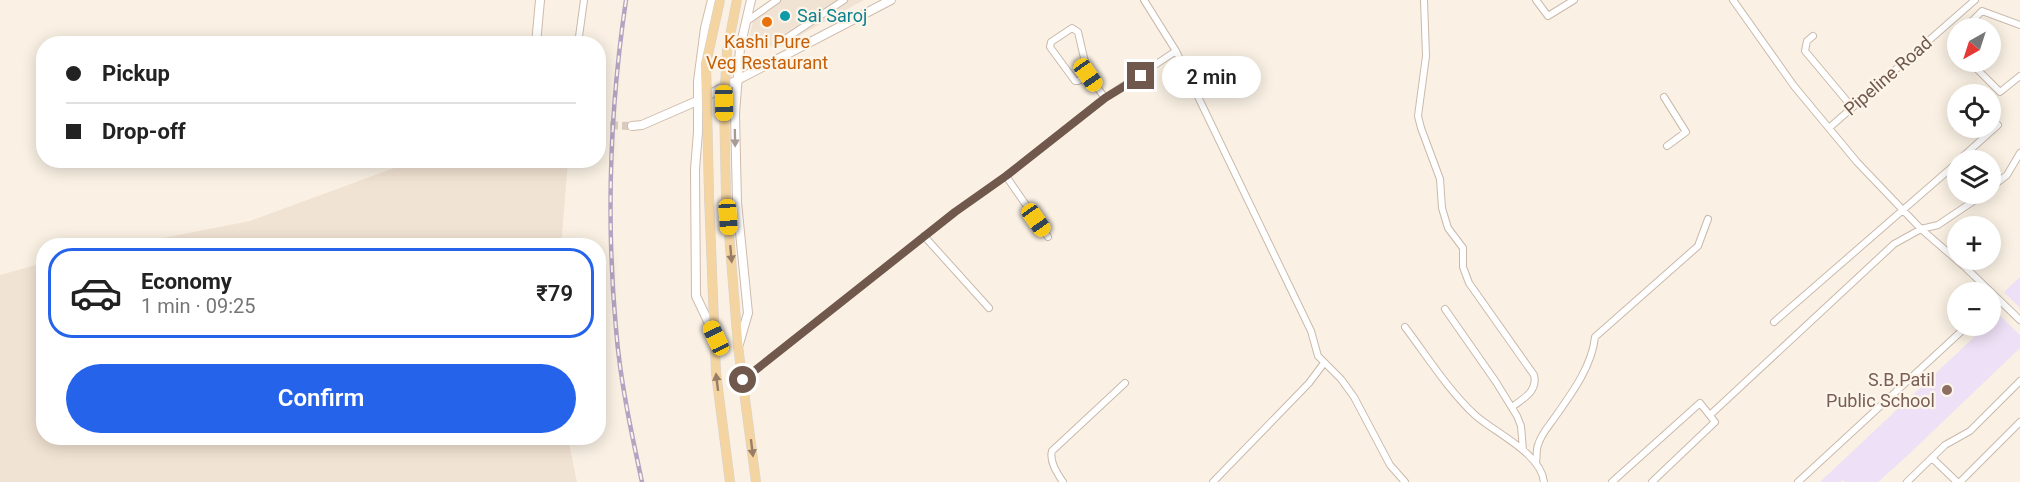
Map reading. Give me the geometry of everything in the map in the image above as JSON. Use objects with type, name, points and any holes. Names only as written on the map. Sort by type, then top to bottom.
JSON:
[{"type":"main road","points":[[720,0],[706,64],[716,373],[730,482]]},
{"type":"main road","points":[[737,0],[727,51],[724,103],[726,196],[738,346],[756,482]]},
{"type":"street","points":[[537,36],[540,0]]},
{"type":"street","points":[[579,36],[584,0]]},
{"type":"street","points":[[712,0],[700,60],[696,296],[716,338]]},
{"type":"street","points":[[738,346],[748,313],[737,202],[735,114],[740,48],[752,0]]},
{"type":"street","points":[[747,21],[777,0]]},
{"type":"street","points":[[782,41],[844,0]]},
{"type":"street","points":[[632,126],[642,125],[698,101],[881,2],[891,0]]},
{"type":"street","points":[[1144,0],[1176,51],[1311,331],[1317,356],[1341,379],[1354,397],[1390,465],[1404,482]]},
{"type":"street","points":[[1424,0],[1426,56],[1418,116],[1420,128],[1440,179],[1442,208],[1448,228],[1463,248],[1463,267],[1469,283],[1534,375],[1536,383],[1534,388],[1512,407]]},
{"type":"street","points":[[1536,0],[1548,16],[1574,0]]},
{"type":"street","points":[[1733,0],[1783,71],[1857,162],[1921,229],[1979,282]]},
{"type":"street","name":"Pipeline Road","points":[[1829,128],[1975,0]]},
{"type":"street","points":[[1975,18],[1982,11],[2020,25]]},
{"type":"street","points":[[1088,75],[1075,81],[1050,47],[1051,42],[1072,28],[1078,32],[1088,75],[1105,98]]},
{"type":"street","points":[[1813,36],[1807,41],[1805,51],[1852,107]]},
{"type":"street","points":[[743,380],[924,236],[1006,176],[1105,98],[1176,51]]},
{"type":"street","points":[[1980,72],[2000,92],[2020,76]]},
{"type":"street","points":[[1664,97],[1686,132],[1667,146]]},
{"type":"street","points":[[1970,150],[1983,138]]},
{"type":"street","points":[[2001,180],[2007,175],[2020,153]]},
{"type":"street","points":[[1774,322],[1947,171]]},
{"type":"street","points":[[1006,176],[1048,237]]},
{"type":"street","points":[[1710,415],[1894,244],[1921,229],[1938,225],[1969,204]]},
{"type":"street","points":[[1536,464],[1538,446],[1543,434],[1587,366],[1593,352],[1595,338],[1698,246],[1708,219]]},
{"type":"street","points":[[924,236],[989,308]]},
{"type":"street","points":[[2001,302],[2020,320]]},
{"type":"street","points":[[1445,309],[1512,407],[1521,426],[1523,450]]},
{"type":"street","points":[[1405,327],[1474,414],[1523,450],[1536,464],[1544,482]]},
{"type":"street","points":[[1798,482],[1957,336]]},
{"type":"street","points":[[1213,482],[1309,383],[1324,363]]},
{"type":"street","points":[[1907,482],[1945,445],[1970,431],[2020,381]]},
{"type":"street","points":[[1063,482],[1052,463],[1052,451],[1125,383]]},
{"type":"street","points":[[1612,482],[1700,402],[1716,422],[1653,482]]},
{"type":"street","points":[[1932,458],[1958,482],[2020,422]]},
{"type":"shaded area","name":"Sai Saroj","points":[[771,0],[864,0],[781,46],[747,48],[755,11]]},
{"type":"shaded area","points":[[394,168],[567,168],[562,238],[163,238],[250,221]]},
{"type":"shaded area","points":[[36,265],[36,445],[569,445],[577,482],[0,482],[0,275]]},
{"type":"shaded area","points":[[2020,277],[2020,308],[2004,292]]},
{"type":"shaded area","name":"S.B.Patil Public School","points":[[2001,317],[2020,335],[2020,348],[1878,482],[1845,482],[1843,480],[1820,482],[1975,336],[2001,336]]},
{"type":"tunnel","points":[[606,125],[632,126]]},
{"type":"railway","points":[[626,0],[613,123],[611,246],[620,367],[642,482]]},
{"type":"place","name":"Sai Saroj","points":[[785,16]]},
{"type":"place","name":"Kashi Pure Veg Restaurant","points":[[767,22]]},
{"type":"place","name":"S.B.Patil Public School","points":[[1947,390]]},
{"type":"route","points":[[743,380],[955,212],[1006,176],[1105,98],[1141,76]]}]
